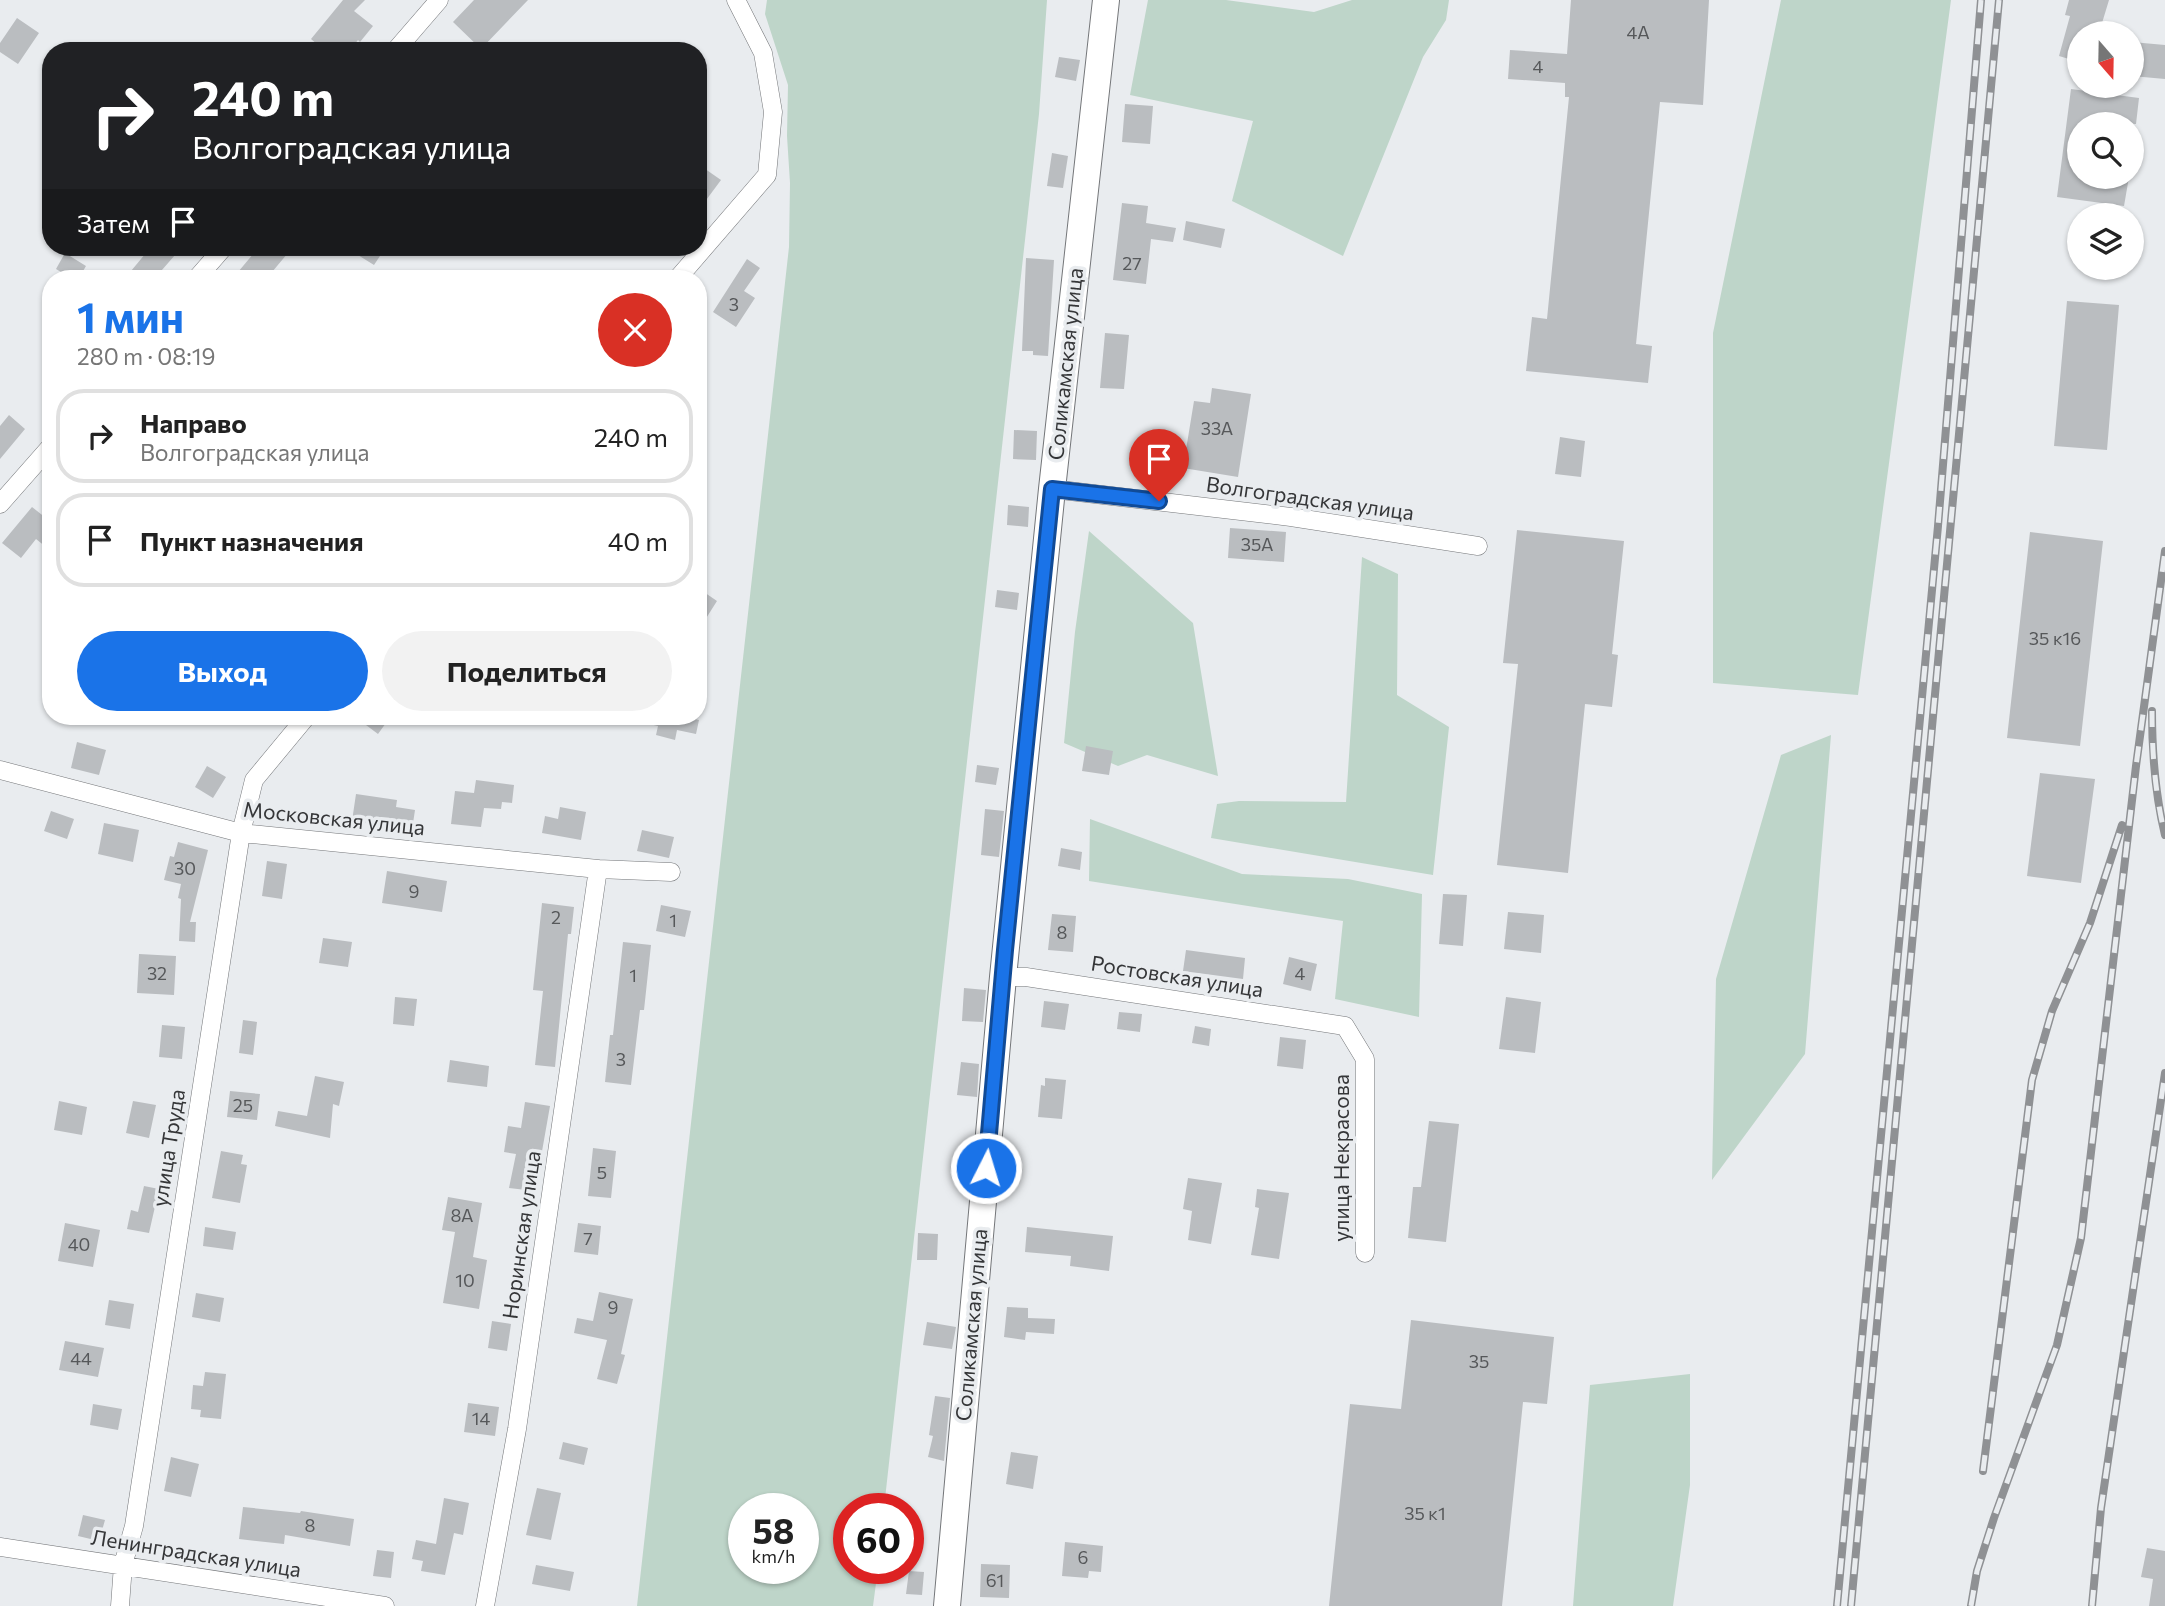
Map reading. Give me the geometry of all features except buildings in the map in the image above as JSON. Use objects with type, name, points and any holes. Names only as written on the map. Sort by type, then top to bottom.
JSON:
[{"type":"main road","name":"Соликамская улица","points":[[947,1606],[1003,977],[1052,489],[1106,0]]},
{"type":"street","points":[[403,42],[439,0]]},
{"type":"street","points":[[707,244],[766,175],[773,113],[763,53],[736,0]]},
{"type":"street","points":[[204,270],[216,256]]},
{"type":"street","points":[[685,270],[697,256]]},
{"type":"street","points":[[0,504],[42,456]]},
{"type":"street","name":"Волгоградская улица","points":[[1052,489],[1290,517],[1478,546]]},
{"type":"street","name":"улица Труда","points":[[120,1606],[123,1565],[134,1525],[241,833],[254,780],[300,725]]},
{"type":"street","name":"Московская улица","points":[[0,770],[241,833],[598,869],[671,872]]},
{"type":"street","name":"Норинская улица","points":[[485,1606],[517,1429],[598,869]]},
{"type":"street","name":"Ростовская улица","points":[[1003,977],[1026,977],[1345,1026]]},
{"type":"street","name":"улица Некрасова","points":[[1345,1026],[1365,1059],[1365,1253]]},
{"type":"street","name":"Ленинградская улица","points":[[0,1547],[385,1606]]},
{"type":"green space","points":[[767,0],[1047,0],[1039,114],[886,1493],[833,1493],[833,1584],[876,1584],[873,1606],[637,1606],[789,247],[788,85],[765,14]]},
{"type":"green space","points":[[1148,0],[1226,0],[1314,12],[1352,0],[1449,0],[1446,20],[1423,57],[1343,256],[1232,201],[1253,121],[1130,95]]},
{"type":"green space","points":[[1781,0],[1951,0],[1858,695],[1713,683],[1713,333]]},
{"type":"green space","points":[[1089,531],[1193,623],[1218,776],[1147,755],[1118,766],[1064,743]]},
{"type":"green space","points":[[1362,557],[1398,574],[1397,695],[1449,727],[1433,875],[1211,838],[1217,804],[1239,801],[1346,802]]},
{"type":"green space","points":[[1831,735],[1805,1054],[1712,1180],[1716,979],[1781,755]]},
{"type":"green space","points":[[1090,819],[1242,874],[1348,879],[1422,894],[1419,1017],[1335,999],[1343,921],[1089,881]]},
{"type":"green space","points":[[1690,1374],[1690,1485],[1673,1606],[1573,1606],[1590,1385]]},
{"type":"railway","points":[[1837,1606],[1938,526],[1981,0]]},
{"type":"railway","points":[[1851,1606],[1999,0]]},
{"type":"railway","points":[[1971,1606],[1977,1571],[1994,1518],[2057,1345],[2081,1238],[2136,766],[2165,551]]},
{"type":"railway","points":[[2152,711],[2155,773],[2165,835]]},
{"type":"railway","points":[[1983,1471],[2032,1080],[2052,1011],[2090,923],[2122,825]]},
{"type":"railway","points":[[2092,1606],[2101,1508],[2165,1073]]},
{"type":"route","points":[[986,1168],[1005,950],[1052,489],[1159,501]]}]
